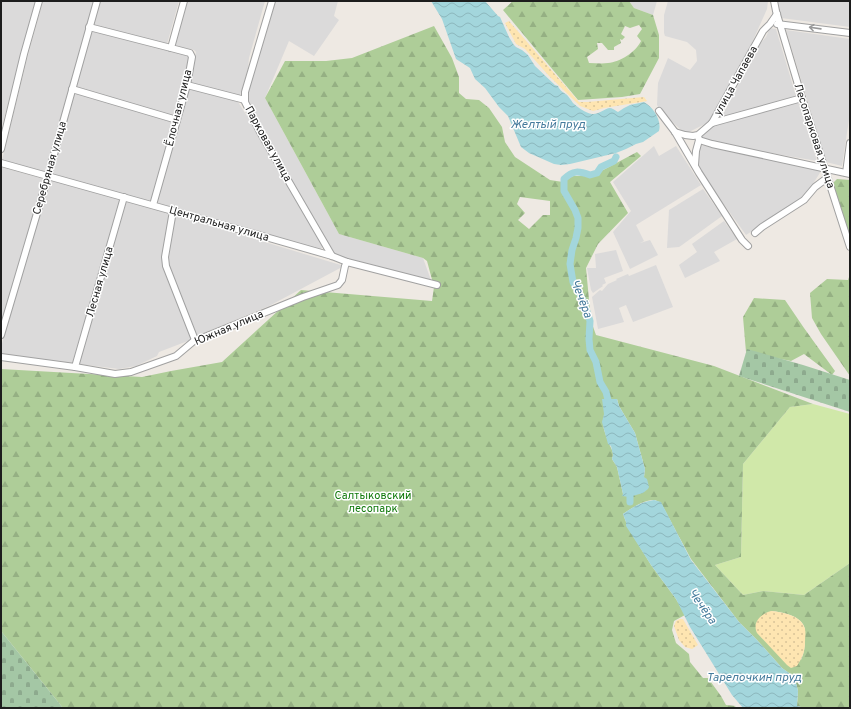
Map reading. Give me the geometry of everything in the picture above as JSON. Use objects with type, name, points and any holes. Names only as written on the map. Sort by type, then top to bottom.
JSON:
[{"type":"street","points":[[1,149],[24,54],[39,1]]},
{"type":"street","name":"Серебряная улица","points":[[1,335],[48,176],[97,1]]},
{"type":"street","points":[[89,27],[172,48],[184,1]]},
{"type":"street","name":"Парковая улица","points":[[272,1],[245,92],[245,102],[260,132],[332,256]]},
{"type":"street","name":"Лесопарковая улица","points":[[774,1],[802,98],[850,247]]},
{"type":"street","name":"улица Чапаева","points":[[699,138],[712,123],[763,31],[777,14]]},
{"type":"street","points":[[770,24],[850,33]]},
{"type":"street","name":"Ёлочная улица","points":[[153,205],[187,85],[192,57],[190,53],[172,48]]},
{"type":"street","points":[[187,85],[245,100]]},
{"type":"street","points":[[72,89],[177,120]]},
{"type":"street","points":[[712,123],[802,98]]},
{"type":"street","points":[[660,111],[675,132],[742,240],[748,246]]},
{"type":"street","points":[[675,132],[699,138],[712,144],[848,173],[850,143]]},
{"type":"street","points":[[695,166],[699,138]]},
{"type":"street","name":"Центральная улица","points":[[1,163],[332,256],[347,262],[437,285]]},
{"type":"street","points":[[755,233],[804,200],[815,187],[827,178]]},
{"type":"street","name":"Лесная улица","points":[[75,367],[124,197]]},
{"type":"street","points":[[173,211],[165,256],[166,266],[195,340]]},
{"type":"street","name":"Южная улица","points":[[1,357],[115,374],[131,372],[176,356],[195,340],[303,297],[338,285],[342,280],[347,262]]},
{"type":"shaded area","points":[[1,1],[36,1],[1,130]]},
{"type":"shaded area","points":[[43,1],[94,1],[46,172],[2,160]]},
{"type":"shaded area","points":[[99,1],[179,1],[167,44],[92,25]]},
{"type":"shaded area","points":[[187,1],[265,1],[240,96],[190,83],[196,52],[194,50],[175,46]]},
{"type":"shaded area","points":[[276,1],[338,1],[334,16],[339,20],[314,56],[289,41],[265,98],[339,234],[423,258],[432,283],[333,254],[246,101],[246,92]]},
{"type":"shaded area","points":[[629,1],[657,1],[653,15],[634,8]]},
{"type":"shaded area","points":[[668,1],[768,1],[767,9],[746,56],[712,118],[709,122],[687,133],[682,131],[660,110],[657,105],[658,83],[668,58],[690,70],[697,61],[696,50],[687,42],[665,36],[664,15]]},
{"type":"shaded area","points":[[777,1],[850,1],[850,27],[781,18]]},
{"type":"shaded area","points":[[770,28],[776,29],[796,96],[721,118],[759,45],[766,37]]},
{"type":"shaded area","points":[[90,30],[189,56],[184,87],[176,117],[75,89]]},
{"type":"shaded area","points":[[786,30],[850,39],[850,113],[842,166],[826,162]]},
{"type":"shaded area","points":[[188,88],[238,102],[258,133],[323,244],[320,250],[157,204],[156,202]]},
{"type":"shaded area","points":[[74,93],[174,121],[151,204],[51,175]]},
{"type":"shaded area","points":[[798,101],[817,161],[735,147],[705,141],[701,138],[701,136],[713,125]]},
{"type":"shaded area","points":[[700,145],[821,171],[803,200],[746,235],[702,174],[697,160]]},
{"type":"shaded area","points":[[654,146],[659,156],[676,146],[701,185],[636,225],[644,241],[640,243],[650,240],[658,255],[630,269],[613,232],[631,211],[613,182]]},
{"type":"shaded area","points":[[1,167],[44,179],[1,323]]},
{"type":"shaded area","points":[[49,179],[120,199],[73,363],[1,354],[1,347]]},
{"type":"shaded area","points":[[703,189],[722,216],[679,247],[667,248],[669,210]]},
{"type":"shaded area","points":[[125,201],[170,213],[162,256],[193,339],[159,352],[157,356],[136,366],[119,369],[79,364]]},
{"type":"shaded area","points":[[176,215],[344,266],[269,306],[197,336],[168,266],[167,255]]},
{"type":"shaded area","points":[[724,221],[737,239],[714,252],[720,261],[685,278],[679,265],[697,252],[692,244]]},
{"type":"shaded area","points":[[616,250],[623,271],[604,278],[606,283],[593,293],[591,290],[587,268],[596,268],[595,254]]},
{"type":"shaded area","points":[[656,265],[673,307],[633,322],[626,305],[619,308],[624,322],[598,329],[592,297],[600,290],[602,291],[608,284],[617,280],[616,279],[628,274],[629,276]]},
{"type":"green space","points":[[513,1],[629,1],[634,8],[653,15],[659,35],[659,58],[640,94],[622,97],[578,100],[503,10]],"holes":[[[639,25],[642,29],[637,36],[641,41],[632,53],[618,61],[589,63],[587,57],[598,49],[597,43],[602,43],[608,50],[614,50],[614,47],[621,43],[620,39],[622,40],[625,37],[621,34],[625,26],[630,28]]]},
{"type":"green space","name":"Салтыковский лесопарк","points":[[434,26],[452,58],[459,77],[459,93],[466,99],[479,100],[489,108],[502,127],[505,142],[515,157],[550,180],[563,182],[573,176],[592,176],[637,152],[641,156],[610,182],[628,213],[598,244],[586,268],[591,321],[596,335],[714,366],[813,404],[790,407],[743,464],[741,557],[715,565],[743,595],[763,591],[804,595],[850,563],[850,708],[802,708],[797,706],[798,691],[796,683],[789,673],[782,668],[739,622],[691,559],[661,503],[655,500],[642,502],[623,514],[627,526],[685,615],[674,621],[672,630],[676,643],[689,654],[690,662],[703,678],[708,678],[726,705],[736,706],[732,708],[63,708],[1,631],[1,369],[142,377],[222,362],[301,290],[432,301],[434,287],[427,261],[423,258],[339,234],[265,98],[285,61],[326,61],[352,58]],"holes":[[[520,197],[550,201],[550,215],[543,215],[529,229],[518,220],[525,213],[517,204]],[[617,399],[619,406],[635,433],[645,469],[644,477],[623,494],[617,467],[612,459],[613,452],[603,424],[605,414]],[[771,611],[781,612],[796,618],[803,625],[805,629],[805,645],[801,660]]]},
{"type":"green space","points":[[837,179],[850,180],[850,239],[832,184]]},
{"type":"green space","points":[[850,274],[850,376],[821,334],[812,318],[810,293],[827,279],[848,280]]},
{"type":"green space","points":[[754,298],[785,300],[835,371],[832,375],[804,354],[791,361],[746,352],[743,317]]},
{"type":"green space","points":[[747,349],[850,380],[850,412],[739,376]]},
{"type":"green space","points":[[813,404],[850,414],[850,563],[804,595],[763,591],[743,595],[715,565],[741,557],[743,464],[790,407]]},
{"type":"green space","points":[[1,631],[63,708],[1,708]]},
{"type":"sand","points":[[509,21],[579,102],[644,97],[647,101],[593,111],[580,106],[549,76],[525,49],[516,44],[505,23]]},
{"type":"sand","points":[[771,611],[781,612],[796,618],[805,629],[804,649],[802,658],[797,666],[791,668],[787,665],[757,633],[756,625],[758,619]]},
{"type":"sand","points":[[683,619],[698,645],[692,649],[685,647],[679,640],[674,626],[676,621]]},
{"type":"water","name":"Желтый пруд","points":[[431,1],[485,1],[500,17],[514,45],[528,55],[535,66],[582,110],[595,114],[611,108],[618,112],[630,105],[644,102],[651,107],[656,114],[660,127],[659,131],[643,142],[616,153],[570,164],[554,164],[529,153],[521,147],[508,116],[499,107],[485,88],[475,79],[470,68],[456,59],[442,19]]},
{"type":"water","points":[[602,399],[617,399],[619,406],[635,433],[645,469],[644,477],[647,479],[649,487],[643,493],[629,497],[622,496],[623,494],[617,467],[612,459],[613,455],[611,446],[608,444],[602,422],[604,414]]},
{"type":"water","name":"Тарелочкин пруд","points":[[654,500],[661,502],[691,560],[739,622],[782,668],[789,673],[796,683],[798,691],[797,706],[802,708],[743,708],[732,695],[690,627],[676,599],[651,565],[626,526],[623,514],[637,505]]},
{"type":"waterway","name":"Чечёра","points":[[610,408],[606,392],[600,382],[596,362],[590,350],[590,321],[584,302],[573,282],[570,264],[578,228],[578,218],[564,191],[564,179],[570,174],[576,172],[590,175],[597,173],[601,167],[614,161],[616,157]]},
{"type":"waterway","name":"Чечёра","points":[[630,488],[630,502]]}]
